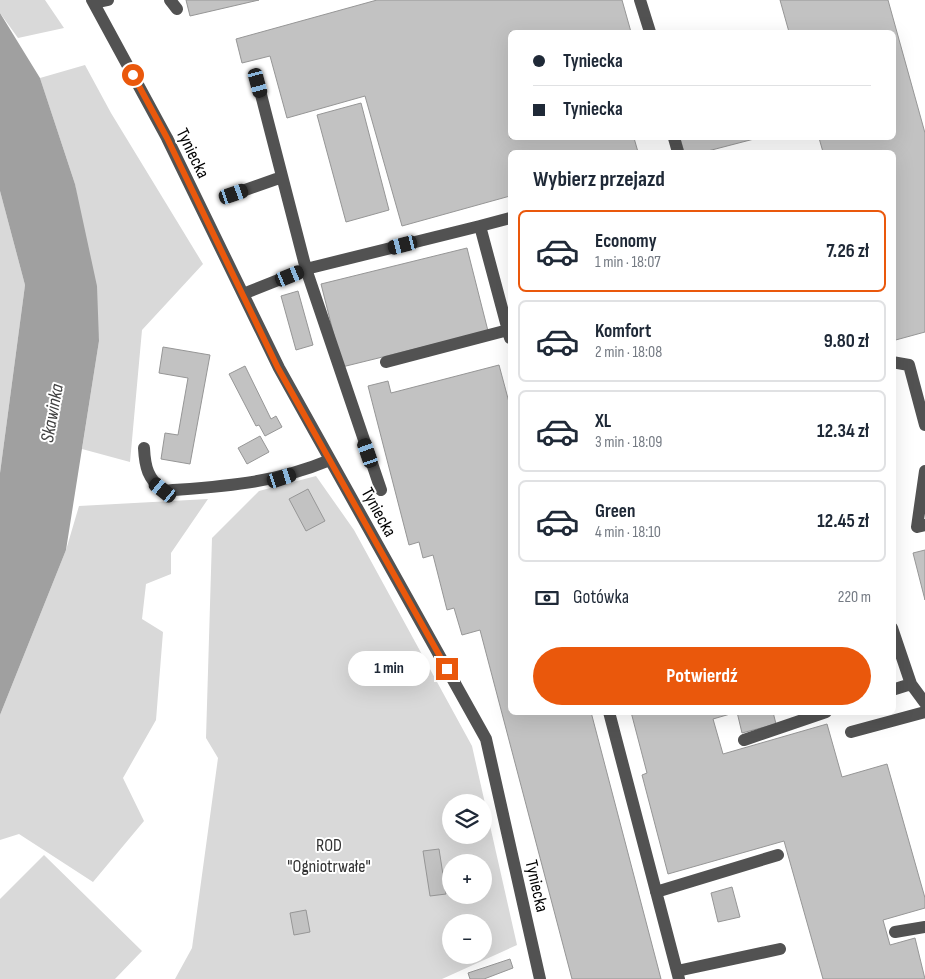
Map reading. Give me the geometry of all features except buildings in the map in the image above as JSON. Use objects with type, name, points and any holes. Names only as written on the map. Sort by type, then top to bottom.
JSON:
[{"type":"street","points":[[93,2],[108,0]]},
{"type":"street","points":[[640,0],[649,30]]},
{"type":"street","name":"Tyniecka","points":[[93,2],[167,138],[278,368],[486,739],[540,979]]},
{"type":"street","points":[[258,83],[306,269],[381,490]]},
{"type":"street","points":[[234,194],[282,177]]},
{"type":"street","points":[[243,294],[306,269],[508,219]]},
{"type":"street","points":[[480,226],[508,330]]},
{"type":"street","points":[[386,362],[508,334]]},
{"type":"street","points":[[896,363],[909,365],[925,425]]},
{"type":"street","points":[[144,448],[145,467],[152,482],[163,490],[250,484],[282,478],[330,460]]},
{"type":"street","points":[[925,471],[917,527],[925,525]]},
{"type":"street","points":[[896,640],[911,684],[925,703]]},
{"type":"street","points":[[896,689],[911,684]]},
{"type":"street","points":[[852,732],[925,712]]},
{"type":"street","points":[[610,715],[678,975],[780,949]]},
{"type":"street","points":[[744,740],[817,715]]},
{"type":"street","points":[[656,892],[778,855]]},
{"type":"street","points":[[895,932],[925,927]]},
{"type":"green space","points":[[0,0],[45,0],[64,28],[18,38],[0,13]]},
{"type":"green space","points":[[85,65],[111,113],[203,264],[142,330],[130,462],[82,449],[99,341],[75,184],[40,78]]},
{"type":"green space","points":[[0,191],[25,285],[0,473]]},
{"type":"green space","name":"ROD \"Ogniotrwałe\"","points":[[316,476],[354,530],[472,746],[483,794],[442,794],[442,844],[492,844],[492,834],[517,945],[492,956],[492,914],[442,914],[442,964],[475,964],[442,979],[175,979],[192,948],[218,758],[206,738],[212,538],[259,491]]},
{"type":"green space","points":[[208,499],[171,553],[171,574],[146,584],[142,619],[163,632],[156,720],[123,778],[144,821],[93,882],[19,834],[0,840],[0,715],[66,550],[79,506]]},
{"type":"green space","points":[[44,855],[142,951],[115,979],[0,979],[0,899]]},
{"type":"water","name":"Skawinka","points":[[0,13],[40,78],[75,184],[97,286],[99,341],[66,550],[0,715],[0,473],[25,285],[0,191]]},
{"type":"route","points":[[133,75],[167,138],[278,368],[447,669]]}]
